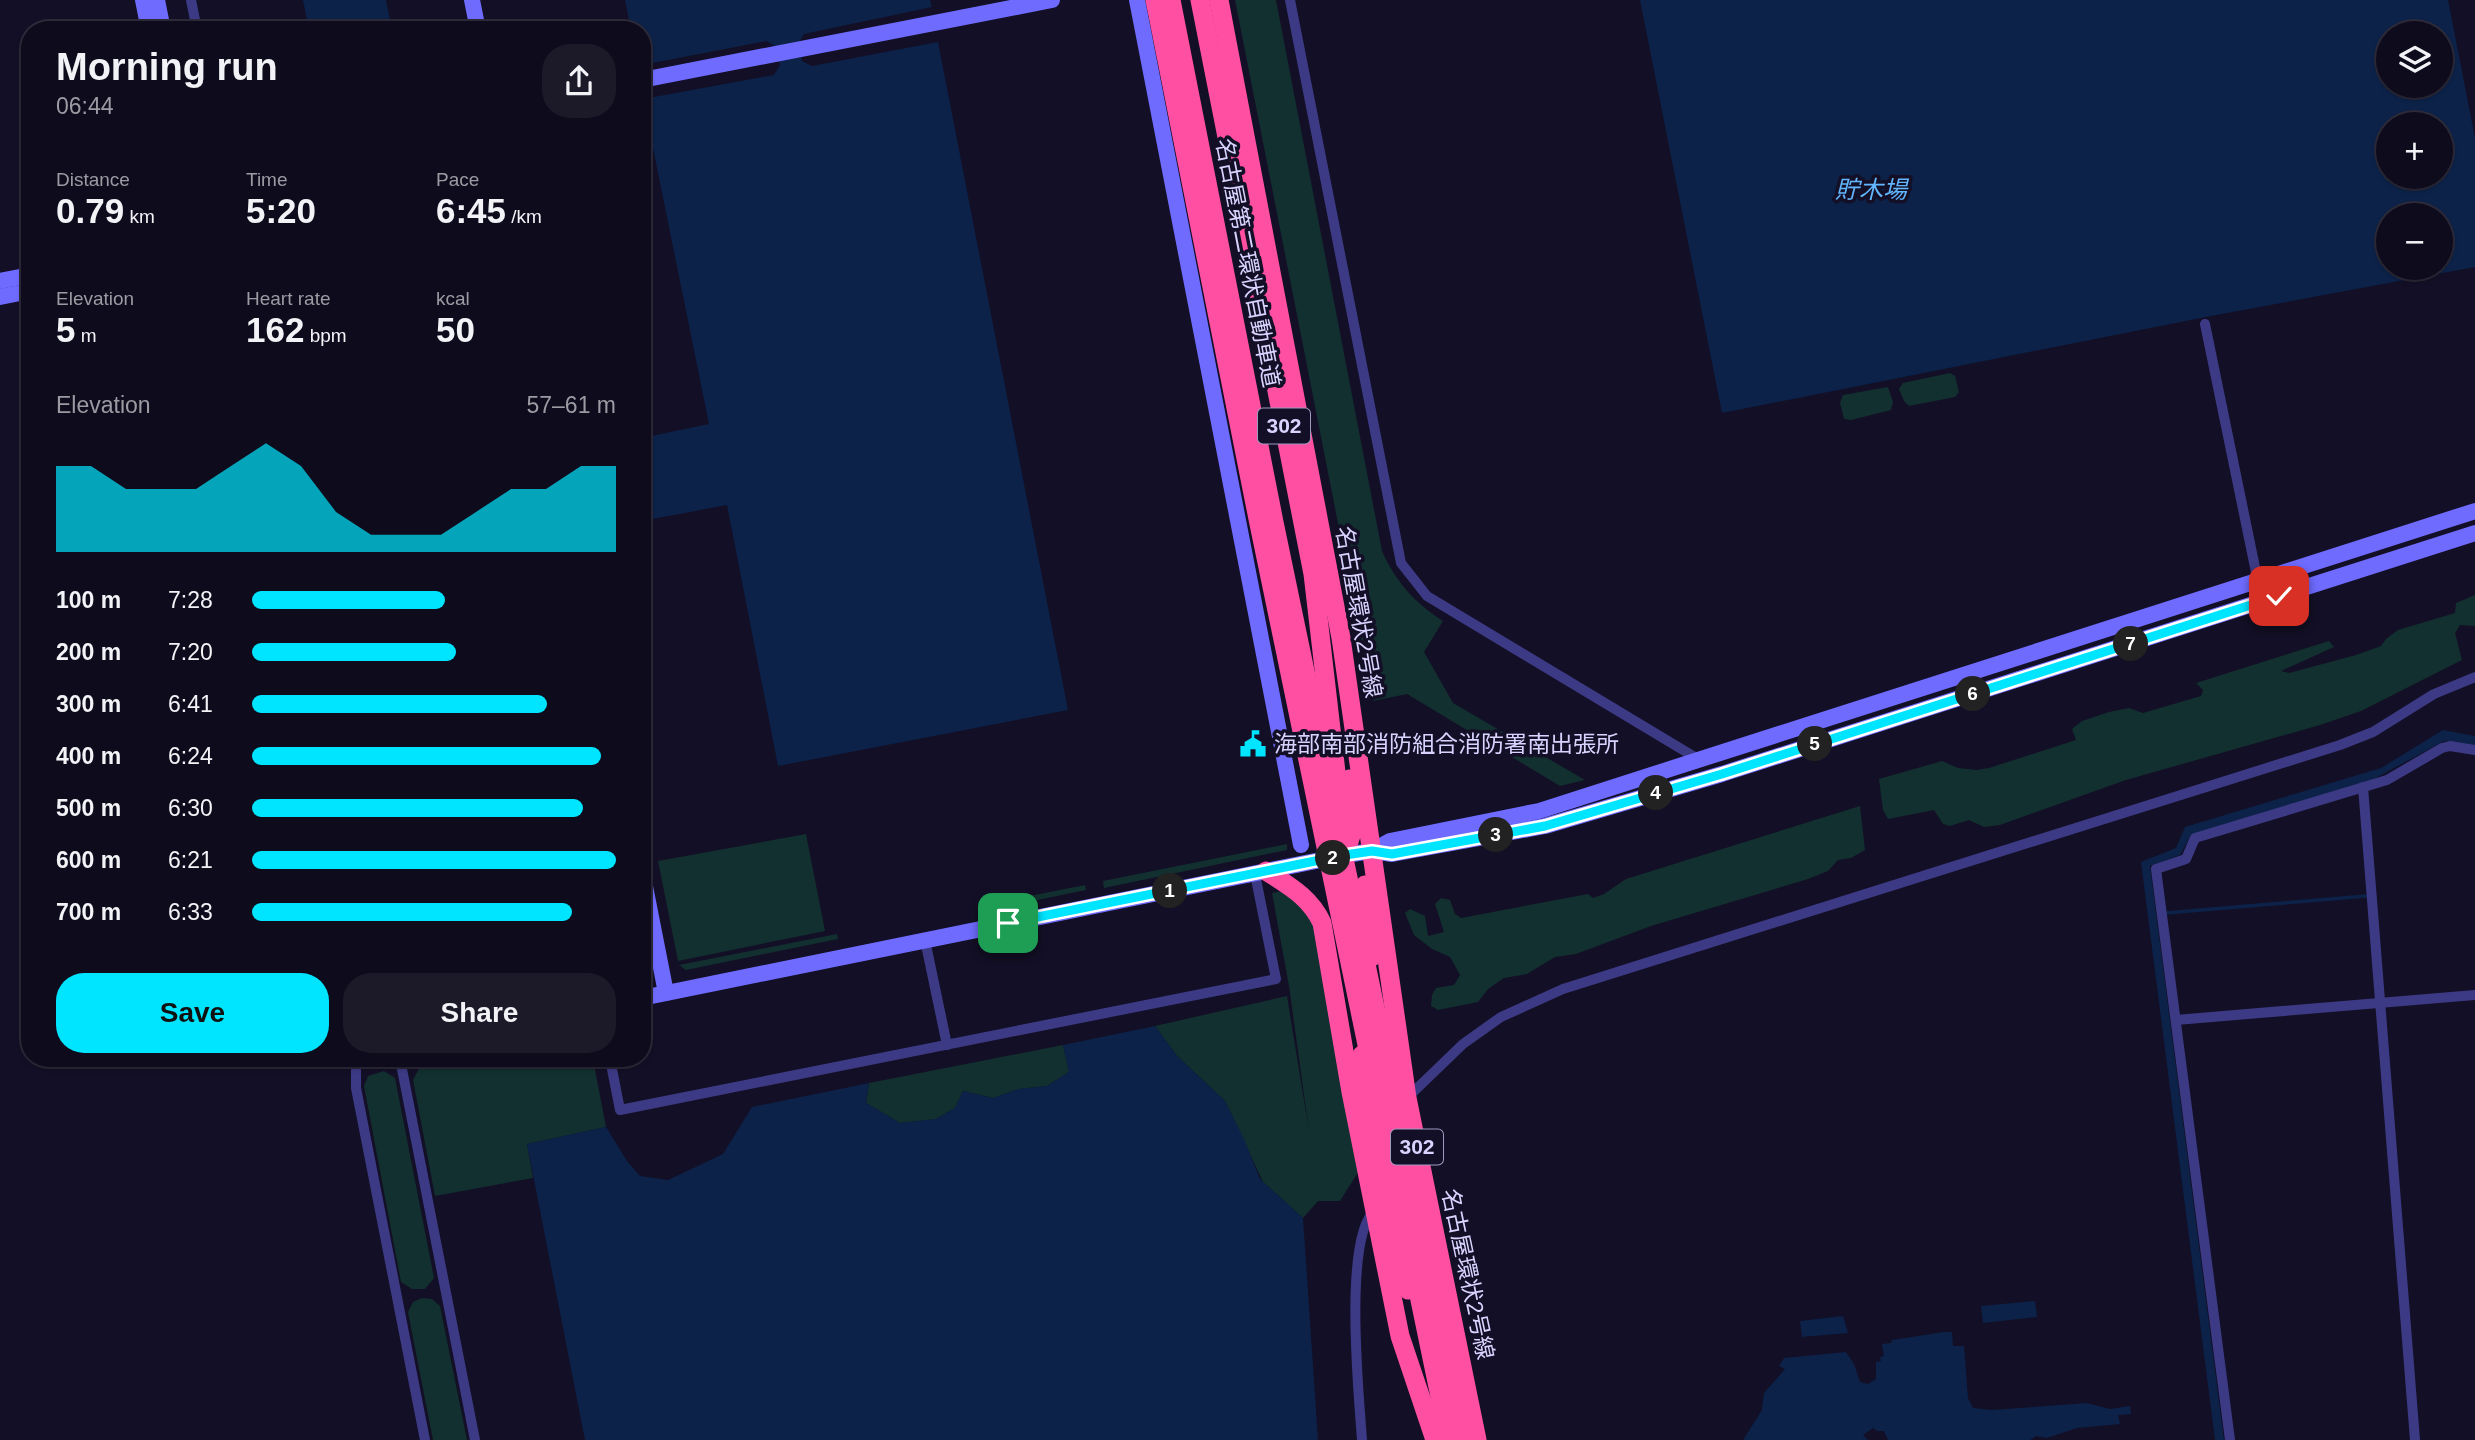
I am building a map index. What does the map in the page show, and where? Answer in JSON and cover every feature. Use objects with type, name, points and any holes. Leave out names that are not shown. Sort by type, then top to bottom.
[{"type":"highway","name":"名古屋第二環状自動車道","points":[[1155,0],[1259,524],[1449,1440]]},
{"type":"highway","name":"名古屋第二環状自動車道","points":[[1171,0],[1274,522],[1465,1440]]},
{"type":"highway","name":"名古屋環状2号線","points":[[1200,0],[1316,592],[1345,855],[1367,1102],[1422,1352],[1437,1440]]},
{"type":"highway","name":"名古屋環状2号線","points":[[1220,0],[1348,684],[1407,1098],[1477,1440]]},
{"type":"highway","points":[[1345,855],[1351,840],[1352,819],[1344,727],[1348,684]]},
{"type":"highway","points":[[1372,851],[1364,870],[1367,912],[1389,1095],[1420,1260],[1422,1352]]},
{"type":"highway","points":[[1260,873],[1302,895],[1314,908],[1322,923],[1351,1092],[1402,1343],[1437,1440]]},
{"type":"street","points":[[143,0],[147,21]]},
{"type":"street","points":[[157,0],[161,21]]},
{"type":"street","points":[[191,0],[195,21]]},
{"type":"street","points":[[472,0],[476,21]]},
{"type":"street","points":[[651,77],[1052,0]]},
{"type":"street","points":[[1137,0],[1301,845]]},
{"type":"street","points":[[1290,0],[1401,563],[1427,596],[1698,759]]},
{"type":"street","points":[[0,281],[21,277]]},
{"type":"street","points":[[0,297],[21,293]]},
{"type":"street","points":[[2205,324],[2258,582]]},
{"type":"street","points":[[1372,851],[1390,841],[1539,811],[2475,511]]},
{"type":"street","points":[[651,996],[1345,855],[1372,851],[1392,854],[1545,826],[1736,770],[2475,533]]},
{"type":"street","points":[[1407,1098],[1463,1044],[1501,1017],[1563,989],[2340,745],[2373,732],[2434,694],[2475,677]]},
{"type":"street","points":[[2230,1440],[2156,869],[2186,859],[2195,838],[2387,780],[2442,748],[2450,746],[2475,750]]},
{"type":"street","points":[[2363,787],[2415,1440]]},
{"type":"street","points":[[612,1067],[620,1110],[1276,979],[1260,873]]},
{"type":"street","points":[[651,916],[666,993]]},
{"type":"street","points":[[925,940],[947,1045]]},
{"type":"street","points":[[2176,1020],[2475,995]]},
{"type":"street","points":[[356,1067],[356,1088],[425,1440]]},
{"type":"street","points":[[402,1067],[475,1440]]},
{"type":"street","points":[[1362,1440],[1354,1324],[1361,1238],[1367,1219],[1375,1210]]},
{"type":"green space","points":[[1235,0],[1276,0],[1382,551],[1407,590],[1443,621],[1424,652],[1453,703],[1585,780],[1560,786],[1407,694],[1373,701]]},
{"type":"green space","points":[[1950,373],[1955,376],[1959,392],[1955,397],[1909,406],[1904,401],[1899,389],[1903,383]]},
{"type":"green space","points":[[1888,387],[1893,402],[1891,410],[1851,420],[1844,419],[1840,403],[1843,395]]},
{"type":"green space","points":[[2475,595],[2475,626],[2460,625],[2455,633],[2462,660],[2361,711],[2126,780],[2000,825],[1984,827],[1969,820],[1950,826],[1943,824],[1934,810],[1888,819],[1883,810],[1879,779],[1942,761],[1958,768],[1989,768],[2076,740],[2072,729],[2082,721],[2129,708],[2143,713],[2201,696],[2203,690],[2196,683],[2329,641],[2334,647],[2281,671],[2289,673],[2356,655],[2381,646],[2398,630],[2455,613],[2456,603]]},
{"type":"green space","points":[[1860,806],[1865,850],[1851,858],[1838,860],[1828,871],[1651,926],[1576,954],[1555,957],[1527,974],[1504,978],[1488,989],[1478,1002],[1438,1010],[1431,1006],[1436,988],[1454,985],[1460,975],[1450,957],[1432,949],[1414,935],[1405,913],[1410,909],[1425,916],[1428,936],[1444,932],[1435,904],[1441,898],[1450,900],[1455,914],[1461,918],[1588,894],[1593,898],[1626,879]]},
{"type":"green space","points":[[806,834],[825,931],[678,961],[658,861]]},
{"type":"green space","points":[[1287,844],[1287,850],[1104,888],[1103,881]]},
{"type":"green space","points":[[1085,885],[1086,890],[985,911],[984,905]]},
{"type":"green space","points":[[1283,891],[1318,914],[1364,1163],[1340,1201],[1318,1201],[1303,1218],[1263,1182],[1225,1101],[1177,1056],[1155,1026],[1287,996],[1309,1131],[1289,986],[1272,893]]},
{"type":"green space","points":[[837,934],[838,939],[686,970],[679,965]]},
{"type":"green space","points":[[1063,1045],[1069,1072],[1047,1086],[1019,1089],[993,1098],[963,1091],[955,1108],[936,1119],[900,1123],[866,1103],[869,1083]]},
{"type":"green space","points":[[420,1067],[595,1067],[606,1127],[527,1144],[533,1178],[435,1196],[413,1080]]},
{"type":"green space","points":[[384,1071],[395,1078],[434,1278],[425,1289],[412,1289],[401,1282],[364,1086],[368,1076]]},
{"type":"green space","points":[[422,1298],[432,1299],[440,1306],[467,1440],[433,1440],[408,1312],[413,1302]]},
{"type":"water","points":[[303,0],[386,0],[390,21],[307,21]]},
{"type":"water","points":[[625,0],[930,0],[932,7],[804,34],[799,42],[802,61],[812,66],[938,42],[1068,710],[778,766],[727,505],[651,519],[651,436],[709,424],[651,138],[651,98],[774,75],[780,65],[776,47],[767,41],[651,63],[651,21],[629,21]]},
{"type":"water","name":"貯木場","points":[[1640,0],[2448,0],[2452,21],[2376,21],[2376,98],[2453,98],[2453,26],[2475,138],[2475,267],[2453,271],[2453,203],[2376,203],[2376,280],[2405,280],[1722,413]]},
{"type":"water","points":[[2443,730],[2475,736],[2475,746],[2444,741],[2374,779],[2191,835],[2180,855],[2150,866],[2224,1440],[2215,1440],[2141,862],[2176,848],[2185,827],[2381,768]]},
{"type":"water","points":[[1155,1026],[1177,1056],[1225,1101],[1260,1179],[1303,1218],[1318,1440],[585,1440],[527,1144],[606,1127],[627,1161],[640,1176],[668,1180],[723,1154],[752,1107],[869,1083],[866,1103],[900,1123],[936,1119],[955,1108],[963,1091],[993,1098],[1019,1089],[1047,1086],[1069,1072],[1063,1045]]},
{"type":"water","points":[[2035,1301],[2037,1317],[1983,1323],[1981,1306]]},
{"type":"water","points":[[1843,1316],[1848,1333],[1802,1337],[1800,1321]]},
{"type":"water","points":[[1952,1332],[1953,1346],[1964,1346],[1968,1398],[1973,1408],[1992,1410],[2087,1403],[2110,1409],[2130,1406],[2131,1414],[2118,1415],[2120,1424],[2077,1428],[2047,1438],[2036,1436],[2030,1440],[1888,1440],[1884,1431],[1873,1428],[1863,1435],[1868,1440],[1743,1440],[1762,1410],[1764,1393],[1785,1369],[1779,1366],[1784,1358],[1846,1352],[1854,1364],[1860,1382],[1868,1384],[1876,1379],[1876,1362],[1881,1361],[1880,1357],[1884,1356],[1882,1344]]},
{"type":"waterway","points":[[2166,913],[2366,896]]},
{"type":"place","name":"海部南部消防組合消防署南出張所","points":[[1253,744]]},
{"type":"route","points":[[1008,923],[1345,855],[1372,851],[1392,854],[1545,826],[1722,774],[2279,596]]}]
